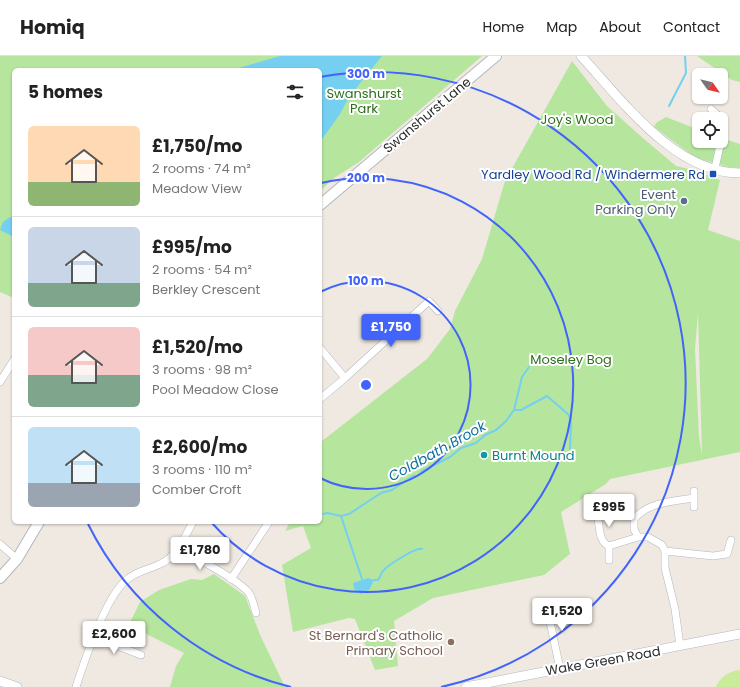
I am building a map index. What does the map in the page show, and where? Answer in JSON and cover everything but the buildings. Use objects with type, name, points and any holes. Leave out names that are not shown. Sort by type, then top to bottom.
[{"type":"main road","name":"Swanshurst Lane","points":[[322,203],[496,56]]},
{"type":"main road","points":[[0,578],[17,559],[38,524]]},
{"type":"street","points":[[581,56],[630,109],[670,147],[695,162],[740,173]]},
{"type":"street","points":[[711,109],[714,112]]},
{"type":"street","points":[[715,168],[719,148]]},
{"type":"street","points":[[322,398],[429,300],[438,311]]},
{"type":"street","points":[[322,350],[345,378]]},
{"type":"street","points":[[0,382],[12,363]]},
{"type":"street","points":[[638,537],[634,529],[634,519],[644,510],[657,504],[694,495],[694,507]]},
{"type":"street","points":[[598,520],[602,540],[604,544],[609,546],[638,537],[648,537],[656,540],[662,545],[665,551],[665,568],[675,609],[680,646]]},
{"type":"street","points":[[76,687],[95,637],[113,597],[124,582],[136,573],[163,563],[178,548],[191,524]]},
{"type":"street","points":[[231,579],[268,524]]},
{"type":"street","points":[[665,551],[713,556],[727,554],[731,540]]},
{"type":"street","points":[[0,544],[17,559]]},
{"type":"street","points":[[609,546],[609,560]]},
{"type":"street","points":[[178,548],[231,579],[248,592],[254,604],[256,614]]},
{"type":"street","points":[[549,617],[559,608]]},
{"type":"street","points":[[540,614],[549,617]]},
{"type":"street","points":[[549,617],[560,669]]},
{"type":"street","name":"Wake Green Road","points":[[466,687],[740,634]]},
{"type":"street","points":[[95,637],[141,655]]},
{"type":"street","points":[[0,681],[18,687]]},
{"type":"green space","name":"Swanshurst Park","points":[[0,56],[482,56],[359,162],[334,178],[322,189],[322,68],[12,68],[12,297],[0,292]]},
{"type":"green space","points":[[697,56],[740,56],[740,82],[728,77],[728,68],[714,68]]},
{"type":"green space","name":"Moseley Bog","points":[[572,61],[607,106],[676,166],[698,171],[720,180],[708,230],[740,241],[740,452],[610,479],[606,484],[561,512],[570,554],[544,575],[433,598],[394,621],[398,666],[375,670],[355,619],[349,618],[293,632],[282,565],[311,548],[303,526],[285,531],[289,524],[322,524],[322,441],[427,359],[450,329],[455,311],[482,259],[505,181]],"holes":[[[698,313],[702,455],[699,437],[695,349]]]},
{"type":"green space","points":[[666,117],[692,127],[692,148],[728,148],[728,140],[740,144],[740,168],[729,167],[696,158],[654,127],[656,123]]},
{"type":"green space","points":[[214,574],[245,596],[261,637],[285,687],[170,687],[176,666],[184,653],[129,625],[140,602],[159,590],[191,579],[202,580]]},
{"type":"green space","points":[[740,670],[740,687],[716,687],[725,675]]},
{"type":"water","points":[[280,56],[382,56],[349,97],[340,114],[322,139],[322,68],[239,68]]},
{"type":"water","points":[[12,217],[12,236],[0,230],[3,222]]},
{"type":"water","points":[[368,578],[374,580],[369,590],[361,594],[354,589],[353,583]]},
{"type":"waterway","name":"Coldbath Brook","points":[[669,106],[686,73],[685,56]]},
{"type":"waterway","name":"Coldbath Brook","points":[[323,514],[327,513],[341,516],[349,514],[381,493],[392,490],[413,476],[418,476],[422,471],[450,457],[461,448],[476,443],[485,435],[496,430],[506,421],[514,410],[522,377],[529,367]]},
{"type":"waterway","points":[[514,410],[521,410],[547,396],[569,415],[571,423],[570,449]]},
{"type":"waterway","points":[[341,516],[362,579]]},
{"type":"waterway","points":[[374,580],[378,580],[383,571],[396,561],[414,551],[422,549]]},
{"type":"place","name":"Yardley Wood Rd / Windermere Rd","points":[[713,174]]},
{"type":"place","name":"Event Parking Only","points":[[684,201]]},
{"type":"place","name":"Burnt Mound","points":[[484,455]]},
{"type":"place","name":"St Bernard's Catholic Primary School","points":[[451,642]]},
{"type":"park label","name":"Joy's Wood","points":[[577,119]]}]
